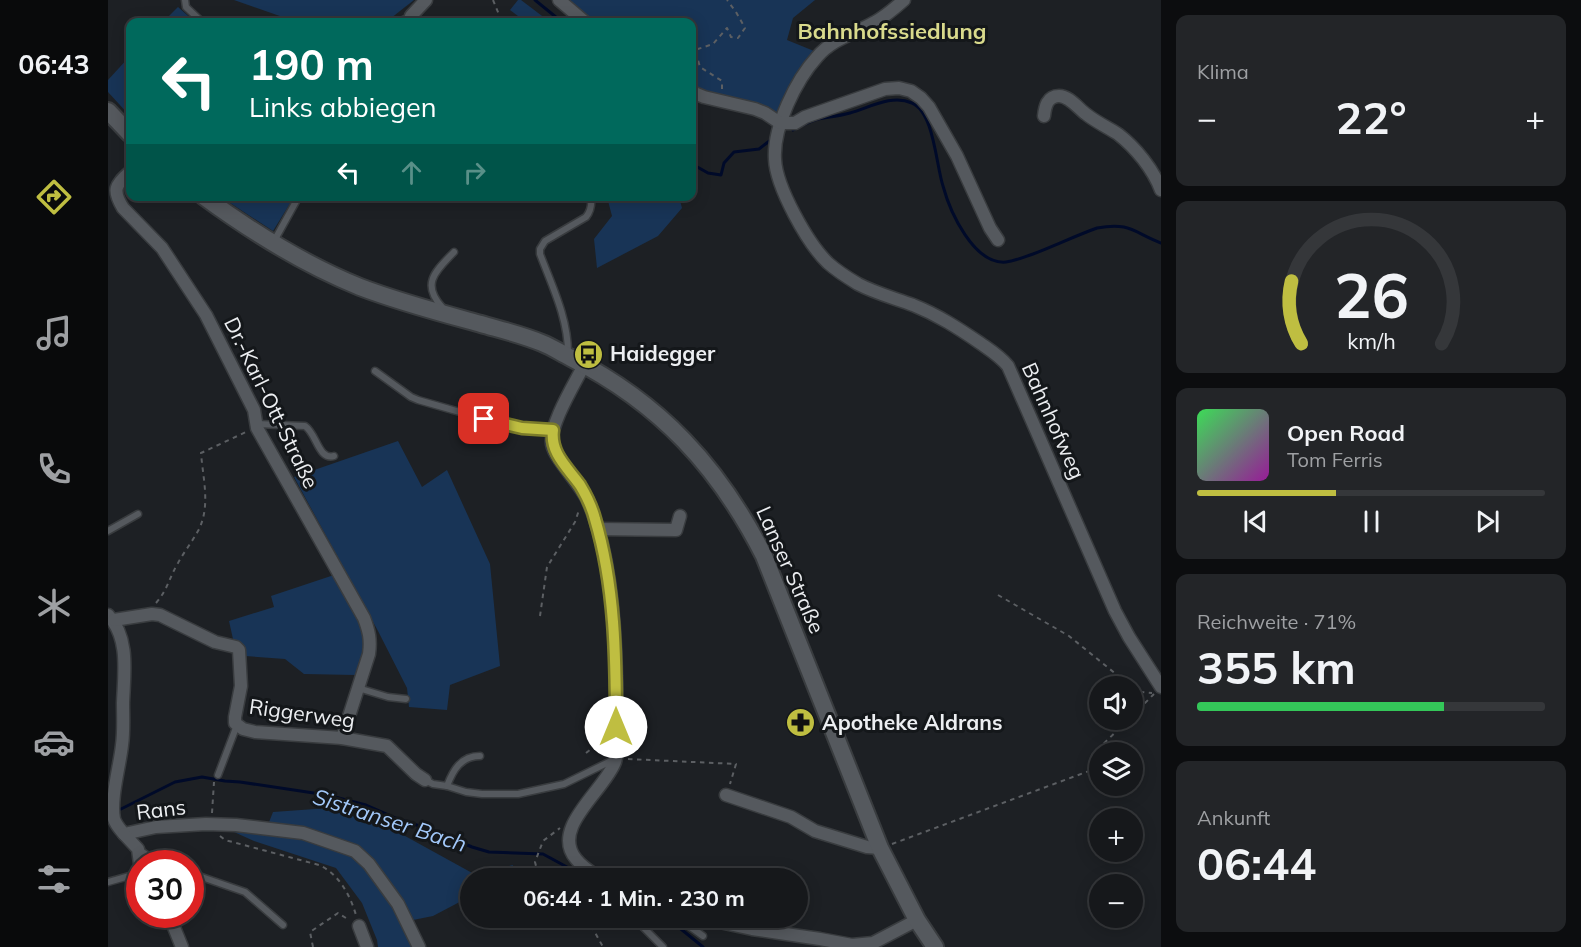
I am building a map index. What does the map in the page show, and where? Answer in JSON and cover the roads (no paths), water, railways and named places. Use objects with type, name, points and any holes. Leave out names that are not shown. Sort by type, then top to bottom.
[{"type":"main road","points":[[108,111],[126,130]]},
{"type":"main road","name":"Lanser Straße","points":[[209,201],[273,244],[361,287],[399,301],[543,344],[604,375],[631,393],[675,431],[721,483],[764,556],[880,848],[917,920],[935,947]]},
{"type":"street","points":[[407,18],[426,0]]},
{"type":"street","points":[[559,0],[580,18]]},
{"type":"street","name":"Bahnhofweg","points":[[904,0],[876,22],[836,41],[818,56],[801,78],[780,123],[775,153],[778,179],[801,224],[817,250],[828,262],[868,289],[945,319],[995,353],[1008,366],[1119,620],[1157,690]]},
{"type":"street","points":[[696,94],[765,113],[780,123],[795,123],[805,117],[885,89],[899,88],[911,91],[930,107],[998,240]]},
{"type":"street","points":[[1044,116],[1046,105],[1051,98],[1057,96],[1067,98],[1119,135],[1151,171],[1161,190]]},
{"type":"street","name":"Dr.-Karl-Ott-Straße","points":[[126,176],[117,185],[119,201],[162,248],[206,315],[254,410],[257,426],[369,630],[371,641],[369,654],[342,738]]},
{"type":"street","points":[[584,365],[559,415],[553,430],[552,443],[555,452],[581,487],[594,516],[606,561],[614,624],[616,759],[609,776],[582,808],[572,826],[568,843],[572,854],[585,868]]},
{"type":"street","points":[[598,529],[676,530],[680,516]]},
{"type":"street","name":"Rans","points":[[239,650],[152,614],[111,618],[118,628],[125,671],[123,729],[114,813],[117,826],[124,834],[156,827],[209,824],[248,826],[303,833],[355,851],[369,864],[398,904],[419,947]]},
{"type":"street","name":"Riggerweg","points":[[239,650],[241,686],[235,717],[237,725],[255,732],[342,738],[387,746],[425,780]]},
{"type":"street","points":[[726,795],[791,817],[815,831],[867,847],[880,848]]},
{"type":"street","points":[[124,834],[138,849]]},
{"type":"street","points":[[747,928],[870,946],[917,920]]},
{"type":"street","points":[[359,926],[367,947]]},
{"type":"street","points":[[174,928],[182,947]]},
{"type":"lane","points":[[185,0],[186,7],[198,18]]},
{"type":"lane","points":[[273,244],[296,201]]},
{"type":"lane","points":[[568,357],[565,324],[540,249],[545,241],[586,217],[590,213],[592,201]]},
{"type":"lane","points":[[441,313],[442,307],[432,292],[431,282],[436,272],[454,252]]},
{"type":"lane","points":[[375,371],[418,400],[512,427],[553,430]]},
{"type":"lane","points":[[257,426],[292,424],[305,426],[311,431],[324,455],[334,456]]},
{"type":"lane","points":[[108,531],[138,514]]},
{"type":"lane","points":[[358,688],[388,697],[406,699]]},
{"type":"lane","points":[[218,775],[237,725]]},
{"type":"lane","points":[[447,786],[451,775],[460,763],[472,756],[480,756]]},
{"type":"lane","points":[[425,780],[433,784],[482,794],[518,794],[564,784],[616,759]]},
{"type":"lane","points":[[108,882],[126,877]]},
{"type":"lane","points":[[204,878],[245,892],[283,926]]},
{"type":"lane","points":[[644,928],[663,947]]},
{"type":"lane","points":[[692,928],[703,936]]},
{"type":"waterway","points":[[535,0],[557,18]]},
{"type":"waterway","points":[[793,130],[815,120],[850,113],[888,101],[912,103],[919,108],[930,128],[943,186],[951,209],[965,235],[974,246],[994,261],[1016,260],[1097,228],[1108,226],[1131,229],[1161,243]]},
{"type":"waterway","points":[[696,166],[708,173],[721,175],[724,163],[734,152],[759,149],[772,139]]},
{"type":"waterway","name":"Sistranser Bach","points":[[121,809],[175,782],[202,777],[240,782],[327,795],[366,805],[472,847],[489,852],[543,854],[569,868]]},
{"type":"waterway","name":"Sistranser Bach","points":[[680,928],[703,947]]},
{"type":"place","name":"Haidegger","points":[[589,354]]},
{"type":"place","name":"Apotheke Aldrans","points":[[801,723]]},
{"type":"district","name":"Bahnhofssiedlung","points":[[892,31]]}]
